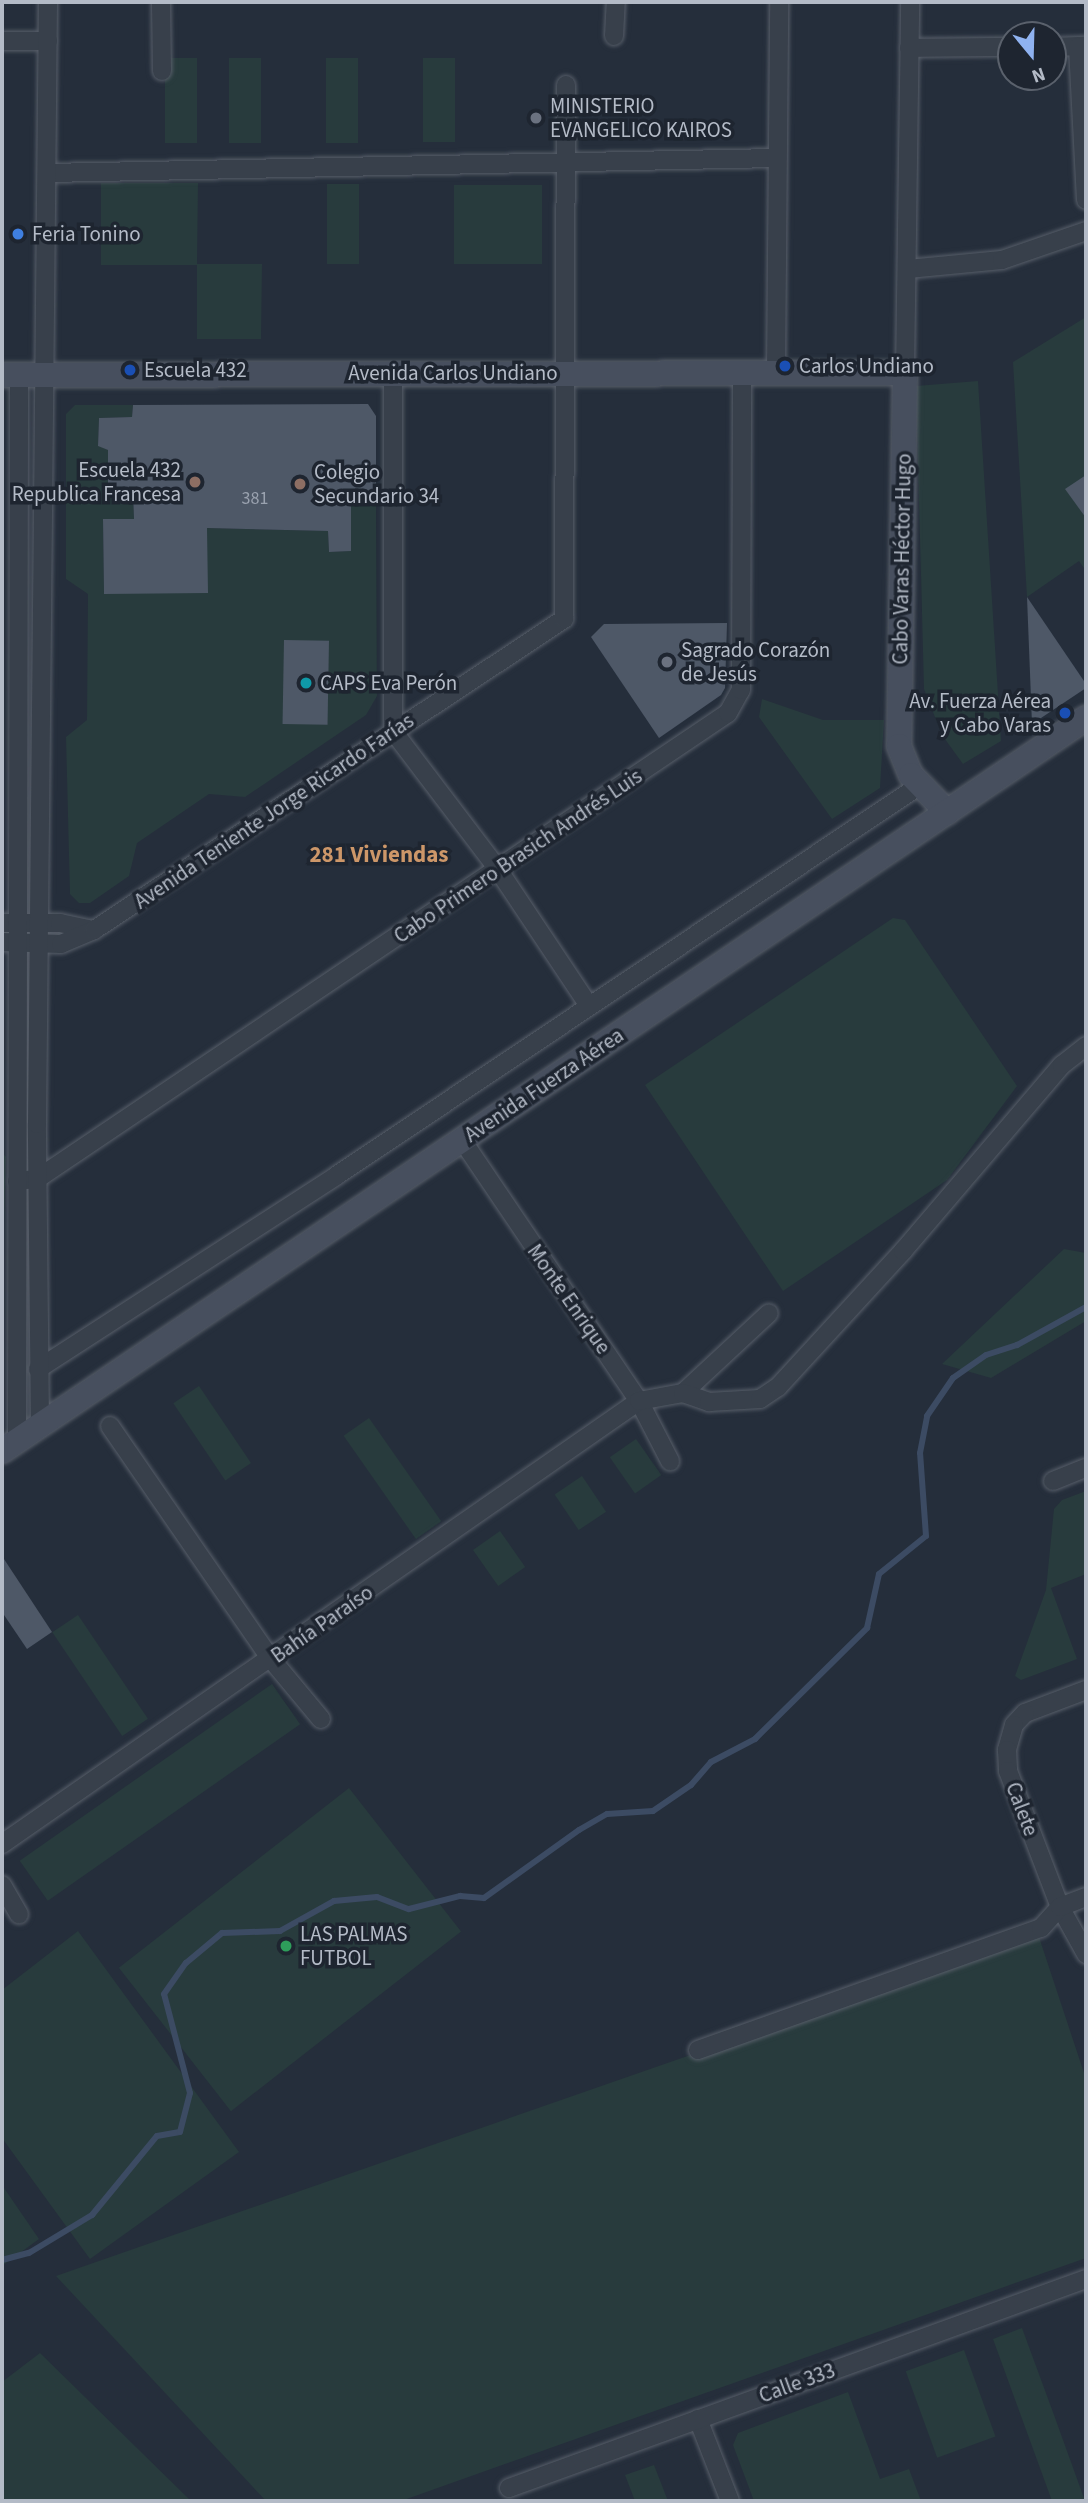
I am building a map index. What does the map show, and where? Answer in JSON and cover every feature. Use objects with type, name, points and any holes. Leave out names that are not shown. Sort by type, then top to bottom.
[{"type":"street","points":[[40,1425],[37,1124],[47,375],[48,2]]},
{"type":"street","points":[[161,2],[162,71]]},
{"type":"street","points":[[614,36],[616,2]]},
{"type":"street","points":[[776,372],[779,2]]},
{"type":"street","points":[[905,373],[910,2]]},
{"type":"street","points":[[2,41],[48,41]]},
{"type":"street","points":[[1082,46],[1086,200]]},
{"type":"street","points":[[909,48],[997,47]]},
{"type":"street","points":[[566,85],[566,373]]},
{"type":"street","points":[[48,173],[776,158]]},
{"type":"street","points":[[908,269],[1002,260],[1086,231]]},
{"type":"street","name":"Avenida Carlos Undiano","points":[[10,375],[742,371],[905,373]]},
{"type":"street","name":"Cabo Primero Brasich Andrés Luis","points":[[17,1181],[37,1179],[497,868],[715,725],[728,713],[741,690],[742,371]]},
{"type":"street","points":[[393,373],[393,731],[497,868],[589,1006]]},
{"type":"street","name":"Avenida Teniente Jorge Ricardo Farías","points":[[11,943],[61,944],[94,930],[564,619],[566,373]]},
{"type":"street","name":"Cabo Varas Héctor Hugo","points":[[905,373],[899,746],[904,764],[919,785],[947,812]]},
{"type":"street","points":[[9,1446],[9,1304],[17,1181],[9,1123],[10,375]]},
{"type":"street","points":[[10,564],[43,563]]},
{"type":"street","name":"Avenida Fuerza Aérea","points":[[9,1446],[1086,718]]},
{"type":"street","points":[[10,746],[42,747]]},
{"type":"street","points":[[38,1369],[919,785]]},
{"type":"street","points":[[11,923],[41,923],[94,930]]},
{"type":"street","points":[[639,1401],[683,1393],[709,1402],[735,1402],[760,1399],[778,1387],[903,1251],[1062,1065],[1086,1046]]},
{"type":"street","points":[[9,1123],[37,1124]]},
{"type":"street","name":"Monte Enrique","points":[[462,1140],[639,1401],[670,1461]]},
{"type":"street","points":[[9,1304],[38,1304]]},
{"type":"street","points":[[683,1393],[769,1313]]},
{"type":"street","name":"Bahía Paraíso","points":[[2,1844],[639,1401]]},
{"type":"street","points":[[110,1426],[271,1659],[321,1719]]},
{"type":"street","points":[[1053,1481],[1086,1468]]},
{"type":"street","name":"Calete","points":[[1086,1690],[1025,1713],[1014,1725],[1007,1771],[1060,1907],[1086,1954]]},
{"type":"street","points":[[2,1885],[19,1915]]},
{"type":"street","points":[[698,2050],[1041,1928],[1060,1907],[1086,1897]]},
{"type":"street","name":"Calle 333","points":[[509,2488],[1086,2278]]},
{"type":"street","points":[[698,2419],[730,2501]]},
{"type":"shaded area","points":[[165,58],[197,58],[197,143],[165,143]]},
{"type":"shaded area","points":[[229,58],[261,58],[261,143],[229,143]]},
{"type":"shaded area","points":[[326,58],[358,58],[358,143],[326,143]]},
{"type":"shaded area","points":[[423,58],[455,58],[455,142],[423,142]]},
{"type":"shaded area","points":[[101,183],[198,183],[197,264],[262,264],[261,339],[197,339],[197,265],[101,265]]},
{"type":"shaded area","points":[[327,184],[359,184],[359,264],[327,264]]},
{"type":"shaded area","points":[[454,185],[542,185],[542,264],[454,264]]},
{"type":"shaded area","points":[[1086,317],[1086,571],[1079,561],[1027,597],[1013,362]]},
{"type":"shaded area","points":[[978,381],[1001,741],[963,764],[942,735],[924,689],[916,386]]},
{"type":"shaded area","points":[[75,405],[133,405],[132,417],[99,418],[98,445],[108,450],[108,487],[133,493],[134,519],[103,519],[104,594],[207,528],[328,531],[329,552],[350,551],[351,504],[376,504],[377,696],[366,715],[245,797],[209,794],[137,843],[129,876],[90,903],[79,903],[70,894],[66,737],[87,720],[88,594],[66,579],[66,414]]},
{"type":"shaded area","points":[[762,699],[823,720],[884,720],[880,788],[832,819],[759,717]]},
{"type":"shaded area","points":[[893,918],[905,920],[1017,1086],[947,1180],[783,1291],[645,1085]]},
{"type":"shaded area","points":[[2,1152],[6,1157],[2,1288]]},
{"type":"shaded area","points":[[1064,1249],[1086,1253],[1086,1321],[991,1378],[942,1364]]},
{"type":"shaded area","points":[[199,1386],[251,1463],[225,1480],[173,1403]]},
{"type":"shaded area","points":[[369,1418],[441,1521],[416,1539],[344,1436]]},
{"type":"shaded area","points":[[636,1439],[661,1475],[635,1493],[610,1457]]},
{"type":"shaded area","points":[[582,1476],[606,1512],[579,1530],[555,1494]]},
{"type":"shaded area","points":[[1086,1491],[1086,1574],[1051,1588],[1077,1659],[1021,1680],[1015,1676],[1046,1590],[1054,1509],[1062,1500]]},
{"type":"shaded area","points":[[500,1531],[525,1567],[498,1586],[473,1550]]},
{"type":"shaded area","points":[[78,1615],[148,1719],[122,1736],[52,1632]]},
{"type":"shaded area","points":[[272,1684],[300,1724],[48,1901],[20,1861]]},
{"type":"shaded area","name":"LAS PALMAS FUTBOL","points":[[349,1788],[461,1931],[231,2111],[119,1968]]},
{"type":"shaded area","points":[[78,1931],[239,2152],[90,2259],[2,2138],[2,1990]]},
{"type":"shaded area","points":[[1038,1934],[1086,2079],[1086,2258],[401,2501],[266,2501],[56,2276]]},
{"type":"shaded area","points":[[2,2185],[39,2239],[2,2266]]},
{"type":"shaded area","points":[[1022,2328],[1085,2501],[1052,2501],[993,2339]]},
{"type":"shaded area","points":[[964,2350],[995,2436],[937,2458],[906,2371]]},
{"type":"shaded area","points":[[40,2353],[191,2501],[2,2501],[2,2382]]},
{"type":"shaded area","points":[[848,2392],[880,2479],[909,2469],[921,2501],[754,2501],[733,2445],[738,2433]]},
{"type":"shaded area","points":[[654,2465],[668,2501],[635,2501],[625,2475]]},
{"type":"building","points":[[368,404],[376,416],[376,504],[351,504],[351,551],[329,552],[328,531],[207,528],[208,593],[104,594],[103,519],[134,519],[133,493],[108,487],[108,450],[98,446],[99,418],[132,417],[133,405]]},
{"type":"building","points":[[1086,475],[1086,518],[1065,489]]},
{"type":"building","points":[[1027,597],[1086,684],[1086,688],[1032,724]]},
{"type":"building","name":"Sagrado Corazón de Jesús","points":[[727,623],[725,688],[721,695],[659,738],[591,637],[604,624]]},
{"type":"building","name":"CAPS Eva Perón","points":[[284,640],[329,641],[328,725],[283,724]]},
{"type":"building","points":[[2,1556],[52,1632],[27,1649],[2,1612]]},
{"type":"waterway","points":[[2,2260],[29,2253],[92,2215],[157,2136],[180,2132],[190,2093],[164,1994],[186,1963],[222,1933],[280,1931],[334,1901],[377,1897],[409,1909],[460,1896],[484,1898],[579,1830],[607,1814],[653,1811],[691,1785],[711,1762],[755,1739],[867,1628],[879,1574],[926,1536],[920,1453],[927,1416],[953,1378],[986,1355],[1017,1345],[1086,1307]]},
{"type":"place","name":"MINISTERIO EVANGELICO KAIROS","points":[[536,118]]},
{"type":"place","name":"Feria Tonino","points":[[18,234]]},
{"type":"place","name":"Carlos Undiano","points":[[785,366]]},
{"type":"place","name":"Escuela 432","points":[[130,370]]},
{"type":"place","name":"Escuela 432 Republica Francesa","points":[[195,482]]},
{"type":"place","name":"Colegio Secundario 34","points":[[300,484]]},
{"type":"place","name":"Sagrado Corazón de Jesús","points":[[667,662]]},
{"type":"place","name":"CAPS Eva Perón","points":[[306,683]]},
{"type":"place","name":"Av. Fuerza Aérea y Cabo Varas","points":[[1065,713]]},
{"type":"place","name":"LAS PALMAS FUTBOL","points":[[286,1946]]},
{"type":"district","name":"281 Viviendas","points":[[379,855]]}]
